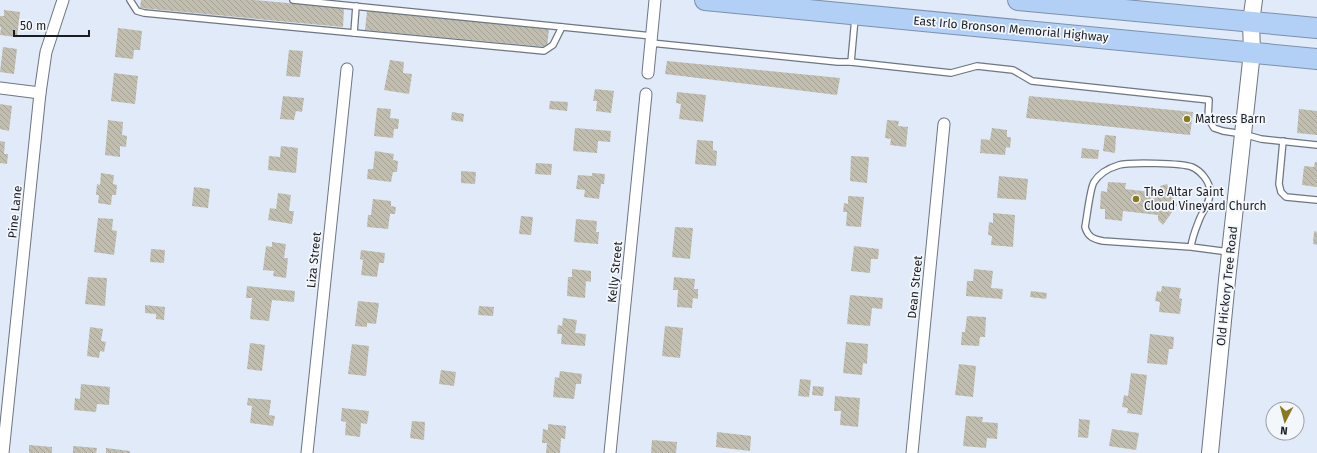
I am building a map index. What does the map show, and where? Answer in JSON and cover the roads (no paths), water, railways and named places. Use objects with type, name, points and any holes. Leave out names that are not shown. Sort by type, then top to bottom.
[{"type":"highway","name":"East Irlo Bronson Memorial Highway","points":[[704,0],[1317,59]]},
{"type":"highway","points":[[1018,0],[1147,9],[1252,22],[1317,28]]},
{"type":"street","name":"Pine Lane","points":[[3,453],[40,93],[46,52],[63,0]]},
{"type":"street","points":[[648,73],[656,0]]},
{"type":"street","name":"Old Hickory Tree Road","points":[[1210,453],[1252,52],[1254,0]]},
{"type":"street","name":"Liza Street","points":[[307,453],[347,69]]},
{"type":"street","points":[[0,88],[40,93]]},
{"type":"street","name":"Kelly Street","points":[[610,453],[646,94]]},
{"type":"street","name":"Dean Street","points":[[912,453],[944,124]]},
{"type":"lane","points":[[130,0],[137,11],[144,14],[544,50],[553,45],[562,27]]},
{"type":"lane","points":[[293,0],[562,27],[652,40],[838,62],[951,73],[977,66],[1013,70],[1032,81],[1209,100],[1208,118],[1214,128],[1261,139],[1317,145]]},
{"type":"lane","points":[[354,33],[356,6]]},
{"type":"lane","points":[[850,62],[856,14]]},
{"type":"lane","points":[[1283,141],[1279,184],[1280,192],[1286,197],[1317,200]]},
{"type":"lane","points":[[1191,248],[1192,238],[1210,195],[1210,188],[1206,178],[1192,167],[1155,163],[1120,164],[1101,174],[1093,183],[1085,227],[1090,237],[1103,241],[1230,252]]},
{"type":"place","name":"Matress Barn","points":[[1187,119]]},
{"type":"place","name":"The Altar Saint Cloud Vineyard Church","points":[[1136,199]]}]
